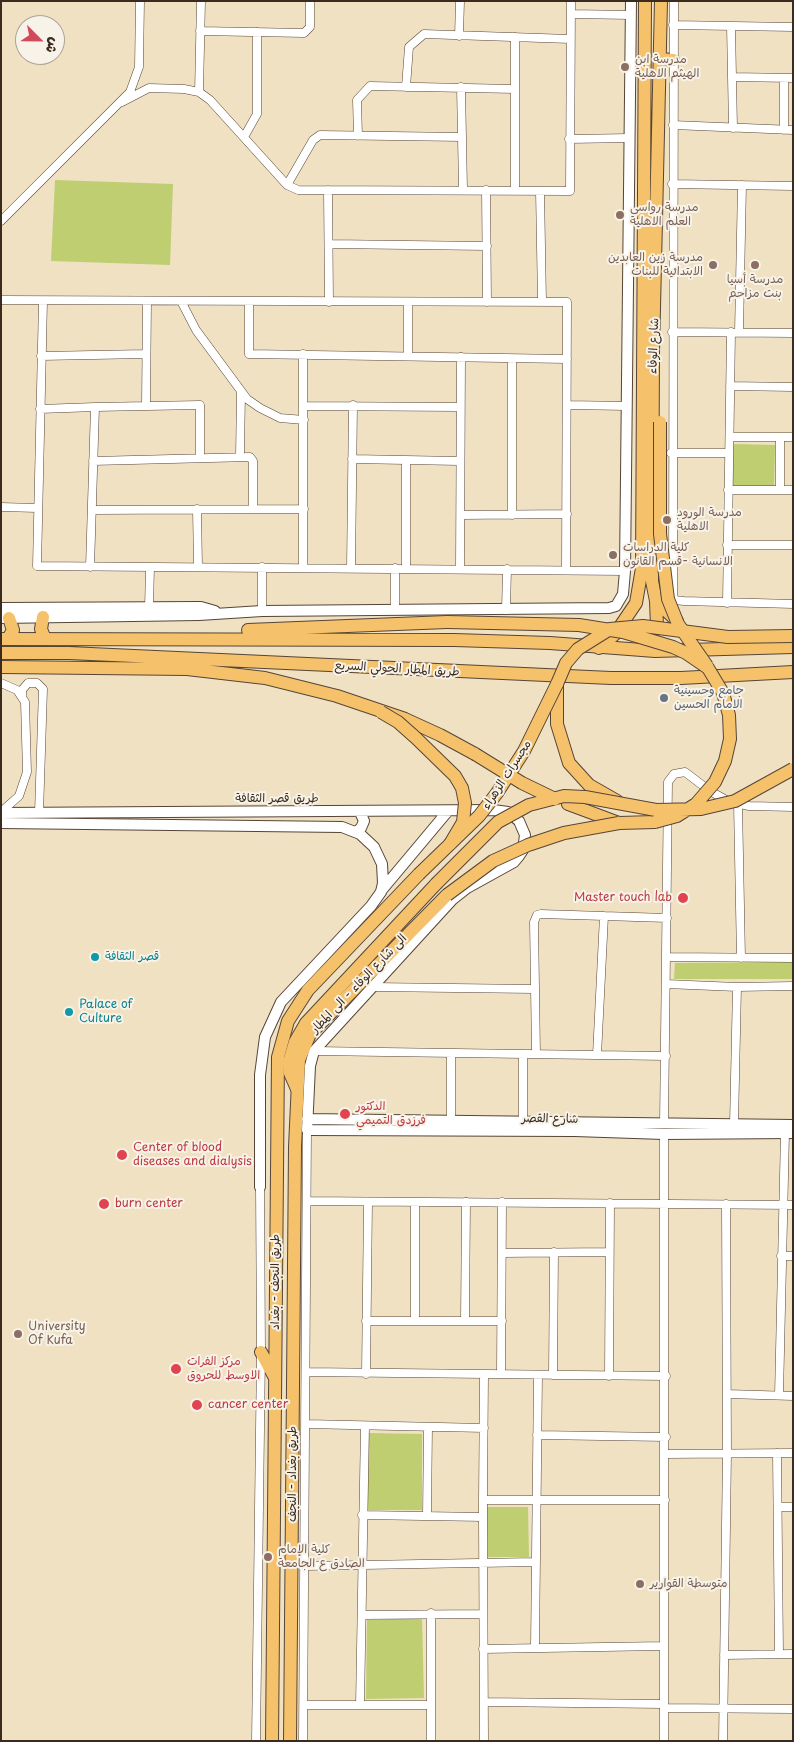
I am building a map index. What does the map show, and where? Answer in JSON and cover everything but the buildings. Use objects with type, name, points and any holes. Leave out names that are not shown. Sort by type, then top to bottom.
[{"type":"main road","name":"شارع الوفاء","points":[[645,1],[642,568],[630,624],[636,633],[645,635],[657,626],[656,601],[652,581],[655,318],[667,59],[661,1]]},
{"type":"main road","points":[[610,629],[626,611],[633,593],[637,257],[643,230]]},
{"type":"main road","points":[[1,667],[187,669],[239,674],[337,696],[440,734],[547,796],[619,823],[643,824],[677,816],[696,804],[715,782],[725,761],[730,727],[723,693],[678,624],[668,599],[660,534],[662,340],[655,318]]},
{"type":"main road","points":[[656,601],[696,634],[730,650]]},
{"type":"main road","name":"شارع الوفاء","points":[[600,648],[615,634],[636,603]]},
{"type":"main road","points":[[4,614],[13,630],[5,639]]},
{"type":"main road","points":[[43,617],[41,629],[45,639]]},
{"type":"main road","points":[[143,639],[172,634],[447,622],[578,626],[623,632],[672,647],[708,668]]},
{"type":"main road","points":[[610,629],[643,626],[728,637],[793,636]]},
{"type":"main road","name":"مجسرات الزهراء","points":[[419,874],[479,816],[497,793],[524,751],[566,663],[578,649],[610,629]]},
{"type":"main road","points":[[5,639],[454,640],[655,652],[793,647]]},
{"type":"main road","name":"طريق المطار الحولي السريع","points":[[1,653],[70,653],[611,678],[689,678],[793,672]]},
{"type":"main road","points":[[557,684],[557,724],[569,763],[589,785],[603,795],[624,805]]},
{"type":"main road","points":[[382,712],[409,731],[458,782],[464,794],[465,812],[460,830],[450,844]]},
{"type":"main road","points":[[297,1089],[290,1073],[289,1062],[295,1042],[306,1023],[436,884],[498,822],[529,805],[564,796],[585,797],[656,810],[681,811],[723,805],[745,796],[793,769]]},
{"type":"main road","name":"الى شارع الوفاء - الى المطار","points":[[295,1147],[299,1060],[310,1034],[447,895],[493,861],[528,845],[564,833],[619,823]]},
{"type":"main road","name":"طريق النجف - بغداد","points":[[272,1741],[277,1070],[284,1033],[294,1010],[308,990],[419,874]]},
{"type":"main road","name":"طريق بغداد - النجف","points":[[290,1741],[301,1215],[295,1147]]},
{"type":"main road","points":[[261,1352],[276,1381]]},
{"type":"main road","points":[[272,1717],[281,1721],[291,1718]]},
{"type":"street","points":[[1,221],[122,102],[134,86],[138,74],[140,1]]},
{"type":"street","points":[[199,92],[201,1]]},
{"type":"street","points":[[200,31],[306,32],[310,27],[310,1]]},
{"type":"street","points":[[460,1],[460,36]]},
{"type":"street","points":[[122,102],[150,88],[184,89],[199,92],[210,100],[287,185],[298,190],[463,189],[570,191],[571,1]]},
{"type":"street","points":[[4,614],[43,617],[262,611],[506,610],[608,608],[616,606],[620,601],[625,570],[632,1]]},
{"type":"street","points":[[674,1],[673,25],[667,59],[672,125],[671,453],[674,597],[675,600],[793,604]]},
{"type":"street","points":[[571,14],[632,15]]},
{"type":"street","points":[[673,25],[793,27]]},
{"type":"street","points":[[731,26],[733,128]]},
{"type":"street","points":[[244,137],[257,114],[257,32]]},
{"type":"street","points":[[406,87],[409,47],[424,34],[570,39]]},
{"type":"street","points":[[515,37],[515,190]]},
{"type":"street","points":[[138,74],[150,88]]},
{"type":"street","points":[[732,77],[788,78],[784,130]]},
{"type":"street","points":[[358,136],[357,100],[370,86],[515,89]]},
{"type":"street","points":[[461,87],[463,189]]},
{"type":"street","points":[[672,125],[793,130]]},
{"type":"street","points":[[287,185],[312,140],[317,136],[462,137]]},
{"type":"street","points":[[569,139],[630,138]]},
{"type":"street","points":[[672,184],[793,186]]},
{"type":"street","points":[[739,332],[742,185]]},
{"type":"street","points":[[328,190],[329,302]]},
{"type":"street","points":[[486,190],[487,302]]},
{"type":"street","points":[[540,190],[542,302]]},
{"type":"street","points":[[329,244],[487,246]]},
{"type":"street","points":[[1,300],[567,302],[566,569]]},
{"type":"street","points":[[249,300],[249,354],[567,359]]},
{"type":"street","points":[[42,301],[36,566],[625,570]]},
{"type":"street","points":[[146,405],[147,301]]},
{"type":"street","points":[[181,301],[196,330],[247,399],[280,418],[304,420]]},
{"type":"street","points":[[408,302],[408,356]]},
{"type":"street","points":[[672,332],[793,333]]},
{"type":"street","points":[[727,603],[730,332]]},
{"type":"street","points":[[41,356],[146,354]]},
{"type":"street","points":[[303,354],[305,406],[303,568]]},
{"type":"street","points":[[460,568],[459,408],[461,357]]},
{"type":"street","points":[[512,359],[512,515]]},
{"type":"street","points":[[730,386],[793,387]]},
{"type":"street","points":[[240,457],[241,391]]},
{"type":"street","points":[[40,409],[200,405],[200,457]]},
{"type":"street","points":[[568,405],[627,406]]},
{"type":"street","points":[[305,406],[459,408]]},
{"type":"street","points":[[351,568],[353,406]]},
{"type":"street","points":[[90,567],[95,407]]},
{"type":"street","points":[[730,437],[793,437]]},
{"type":"street","points":[[780,437],[780,490]]},
{"type":"street","points":[[671,453],[728,454]]},
{"type":"street","points":[[93,461],[250,457],[253,461],[253,509]]},
{"type":"street","points":[[352,459],[459,461]]},
{"type":"street","points":[[406,461],[406,568]]},
{"type":"street","points":[[728,490],[793,490]]},
{"type":"street","points":[[1,507],[37,508]]},
{"type":"street","points":[[92,510],[304,509]]},
{"type":"street","points":[[198,510],[198,567]]},
{"type":"street","points":[[460,514],[566,514]]},
{"type":"street","points":[[727,546],[793,545]]},
{"type":"street","points":[[149,608],[150,567]]},
{"type":"street","points":[[262,567],[262,611]]},
{"type":"street","points":[[395,568],[395,610]]},
{"type":"street","points":[[506,610],[507,569]]},
{"type":"street","points":[[4,614],[200,607],[216,612]]},
{"type":"street","points":[[1,683],[11,686],[22,696]]},
{"type":"street","points":[[1,812],[19,796],[27,772],[27,709],[22,696],[22,690],[28,683],[37,683],[42,690],[39,813]]},
{"type":"street","points":[[664,1741],[666,1203],[664,1129],[667,788],[670,777],[679,772],[690,774],[710,791],[738,804],[793,807]]},
{"type":"street","points":[[738,804],[741,958]]},
{"type":"street","name":"طريق قصر الثقافة","points":[[1,812],[500,810],[514,816],[523,828],[525,835],[523,850],[514,862],[467,888],[453,899],[314,1051]]},
{"type":"street","points":[[256,1741],[261,1352],[261,1056],[272,1019],[294,987],[372,906],[381,892],[448,811]]},
{"type":"street","points":[[356,832],[362,828],[364,821],[360,812]]},
{"type":"street","points":[[1,823],[333,827],[356,832],[368,840],[379,855],[383,874],[381,892]]},
{"type":"street","points":[[536,1054],[534,922],[537,915],[667,918]]},
{"type":"street","points":[[597,1055],[604,916]]},
{"type":"street","points":[[666,957],[793,958]]},
{"type":"street","points":[[666,984],[737,987],[793,986]]},
{"type":"street","points":[[372,987],[534,989]]},
{"type":"street","points":[[734,1124],[737,987]]},
{"type":"street","points":[[303,1741],[306,1372],[301,1215],[307,1201],[307,1124],[311,1061],[314,1051],[666,1056]]},
{"type":"street","points":[[451,1053],[451,1121]]},
{"type":"street","points":[[523,1055],[523,1122]]},
{"type":"street","name":"شارع القصر","points":[[307,1124],[451,1121],[523,1122],[559,1127]]},
{"type":"street","name":"شارع القصر","points":[[307,1124],[585,1127],[789,1133]]},
{"type":"street","name":"شارع القصر","points":[[664,1129],[734,1124],[793,1125]]},
{"type":"street","points":[[779,1396],[781,1205],[789,1133]]},
{"type":"street","points":[[307,1201],[793,1205]]},
{"type":"street","points":[[366,1374],[368,1202]]},
{"type":"street","points":[[415,1202],[415,1321]]},
{"type":"street","points":[[465,1321],[466,1202]]},
{"type":"street","points":[[501,1374],[502,1202]]},
{"type":"street","points":[[609,1376],[610,1203]]},
{"type":"street","points":[[723,1741],[728,1394],[726,1204]]},
{"type":"street","points":[[553,1375],[554,1252]]},
{"type":"street","points":[[502,1253],[609,1252]]},
{"type":"street","points":[[781,1256],[793,1256]]},
{"type":"street","points":[[366,1321],[502,1321]]},
{"type":"street","points":[[306,1372],[666,1376]]},
{"type":"street","points":[[484,1375],[482,1517],[484,1741]]},
{"type":"street","points":[[536,1647],[538,1375]]},
{"type":"street","points":[[728,1394],[793,1396]]},
{"type":"street","points":[[306,1424],[484,1428]]},
{"type":"street","points":[[360,1705],[364,1426]]},
{"type":"street","points":[[428,1427],[428,1516]]},
{"type":"street","points":[[537,1435],[666,1437]]},
{"type":"street","points":[[777,1453],[779,1507],[778,1654]]},
{"type":"street","points":[[666,1454],[793,1453]]},
{"type":"street","points":[[483,1500],[665,1500]]},
{"type":"street","points":[[779,1507],[793,1507]]},
{"type":"street","points":[[362,1515],[482,1517]]},
{"type":"street","points":[[305,1566],[536,1562]]},
{"type":"street","points":[[431,1613],[431,1741]]},
{"type":"street","points":[[362,1615],[483,1614]]},
{"type":"street","points":[[483,1648],[664,1646]]},
{"type":"street","points":[[724,1655],[793,1654]]},
{"type":"street","points":[[484,1702],[723,1709],[793,1709]]},
{"type":"street","points":[[304,1705],[431,1705]]},
{"type":"green space","points":[[55,180],[173,184],[170,265],[51,261]]},
{"type":"green space","points":[[732,444],[775,445],[774,489],[731,488]]},
{"type":"green space","points":[[793,962],[793,979],[674,979],[675,963]]},
{"type":"green space","points":[[368,1433],[422,1434],[422,1510],[367,1510]]},
{"type":"green space","points":[[487,1507],[528,1507],[529,1557],[488,1557]]},
{"type":"green space","points":[[422,1618],[424,1698],[366,1699],[367,1620]]},
{"type":"place","name":"مدرسة ابن الهيثم الاهلية","points":[[625,67]]},
{"type":"place","name":"مدرسة رواسي العلم الاهلية","points":[[620,215]]},
{"type":"place","name":"مدرسة زين العابدين الابتدائية للبنات","points":[[713,265]]},
{"type":"place","name":"مدرسة أسيا بنت مزاحم","points":[[755,265]]},
{"type":"place","name":"مدرسة الورود الاهلية","points":[[667,520]]},
{"type":"place","name":"كلية الدراسات الانسانية -قسم القانون","points":[[613,555]]},
{"type":"place","name":"جامع وحسينية الامام الحسين","points":[[664,698]]},
{"type":"place","name":"Master touch lab","points":[[683,898]]},
{"type":"place","name":"قصر الثقافة","points":[[95,957]]},
{"type":"place","name":"Palace of Culture","points":[[69,1012]]},
{"type":"place","name":"الدكتور فرزدق التميمي","points":[[345,1114]]},
{"type":"place","name":"Center of blood diseases and dialysis","points":[[122,1155]]},
{"type":"place","name":"burn center","points":[[104,1204]]},
{"type":"place","name":"University Of Kufa","points":[[18,1334]]},
{"type":"place","name":"مركز الفرات الاوسط للحروق","points":[[176,1369]]},
{"type":"place","name":"cancer center","points":[[197,1405]]},
{"type":"place","name":"كلية الإمام الصادق ع الجامعة","points":[[268,1557]]},
{"type":"place","name":"متوسطة القوارير","points":[[640,1584]]}]
